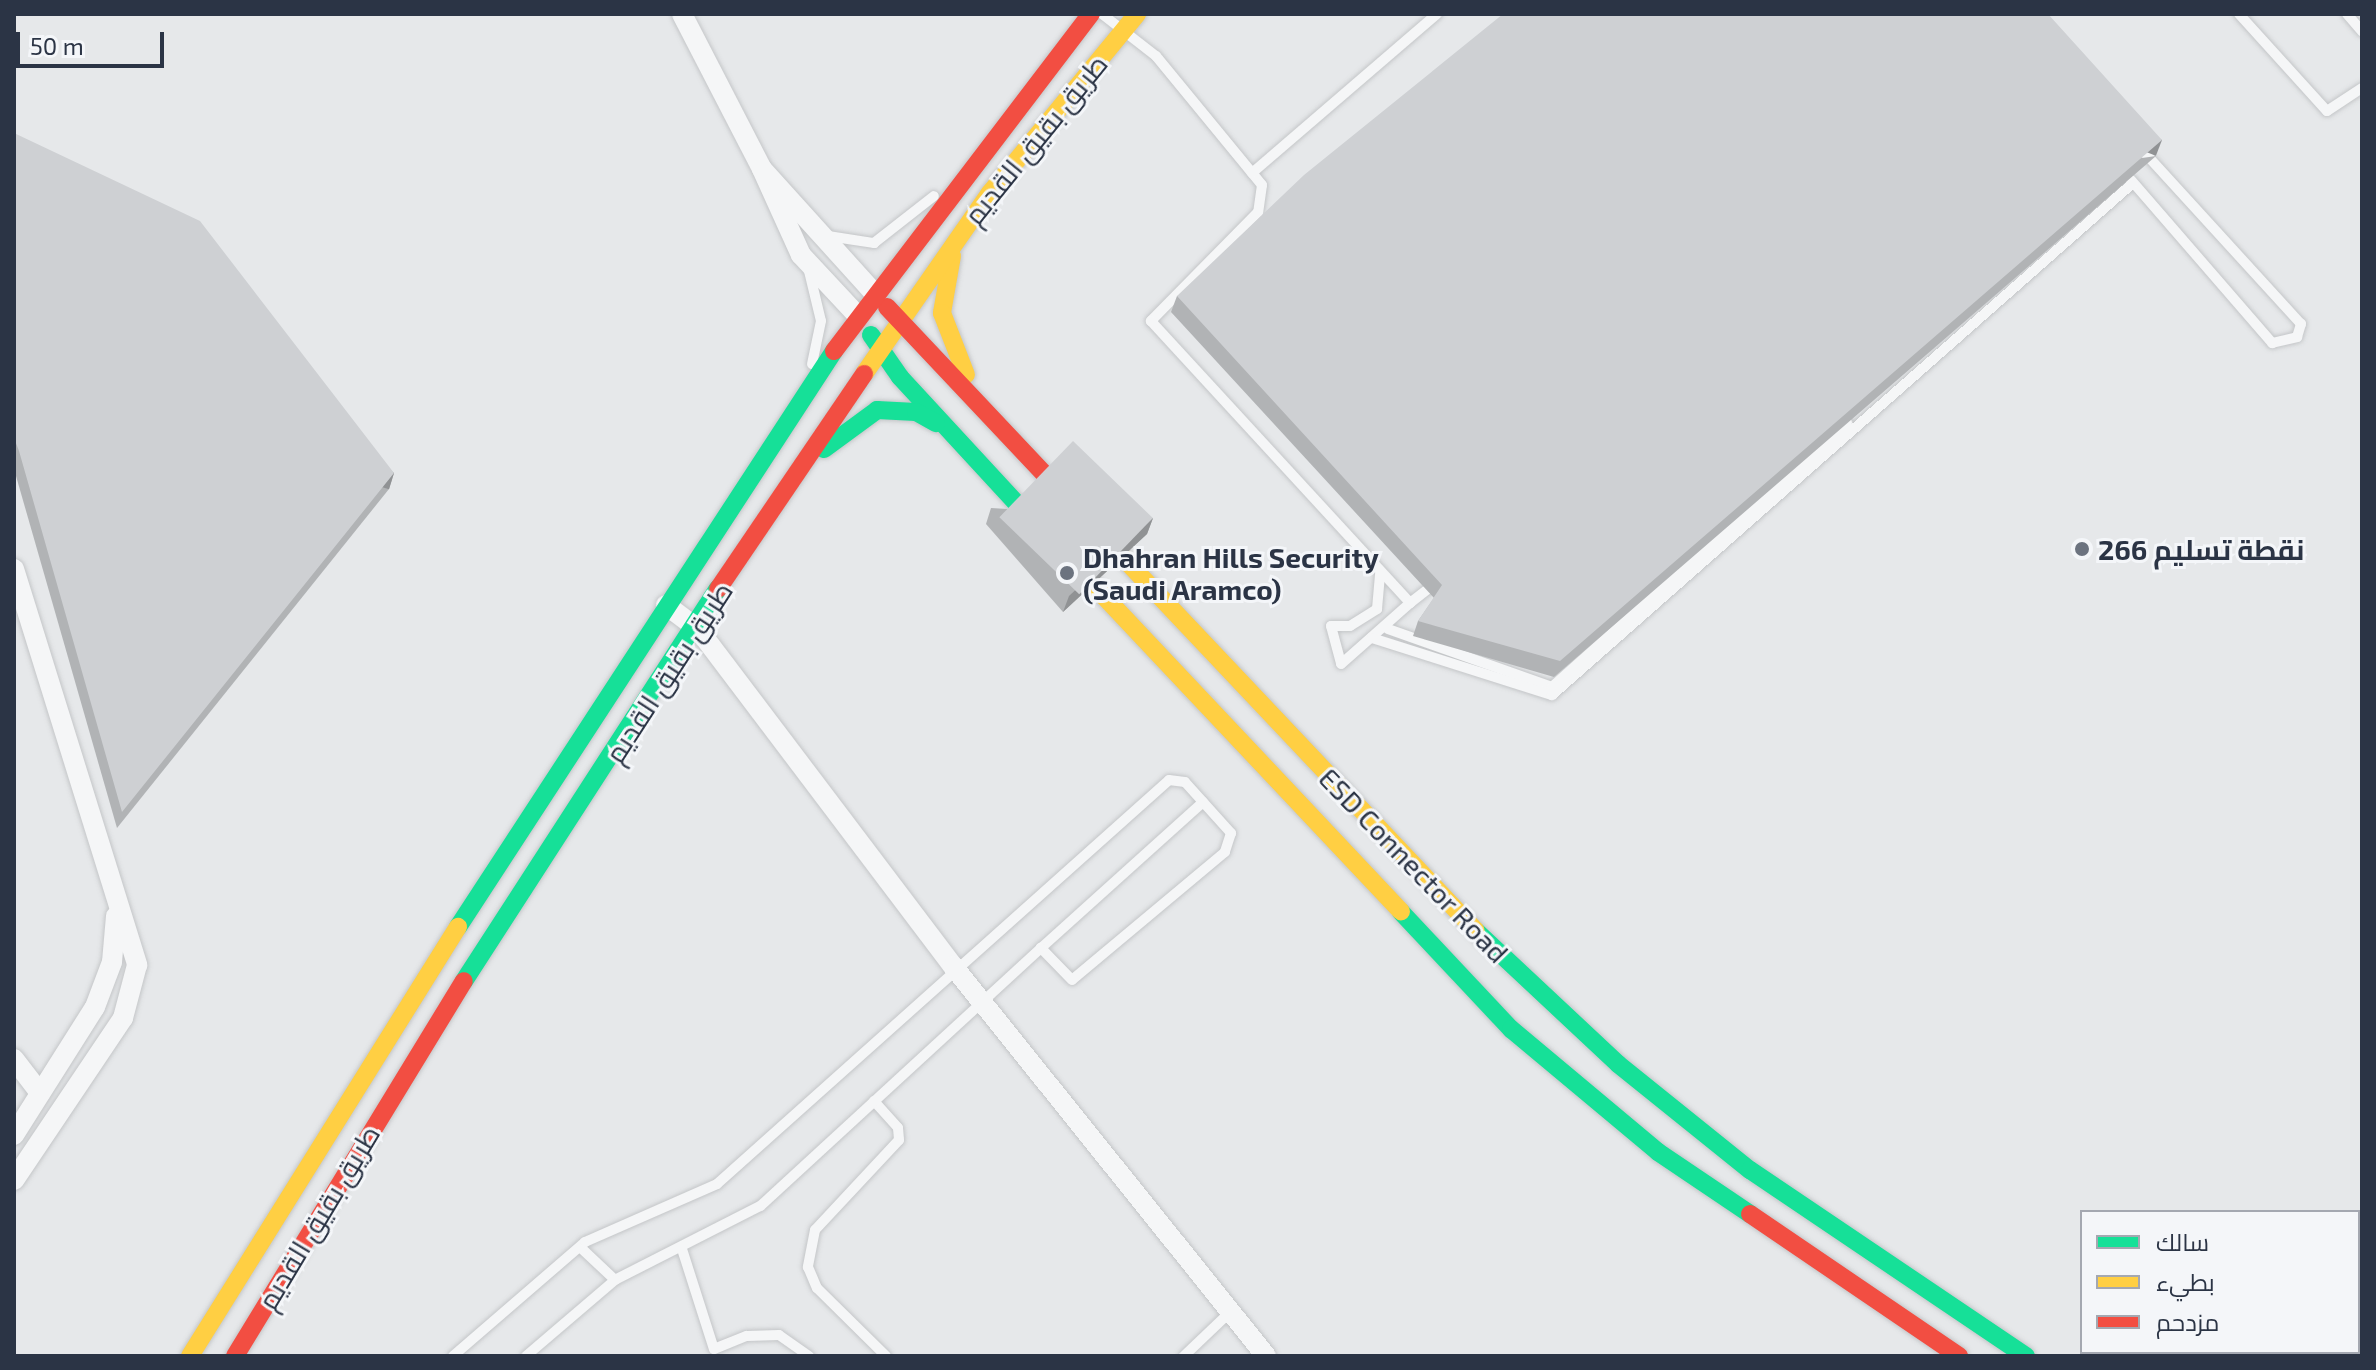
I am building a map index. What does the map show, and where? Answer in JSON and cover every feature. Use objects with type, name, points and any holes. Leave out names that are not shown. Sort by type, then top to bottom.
[{"type":"main road","name":"طريق بقيق القديم","points":[[190,1356],[666,605],[857,315],[965,168],[1091,14]]},
{"type":"main road","name":"طريق بقيق القديم","points":[[235,1356],[357,1147],[698,629],[776,499],[898,318],[968,223],[1137,14]]},
{"type":"main road","points":[[968,223],[945,279],[944,324],[952,355],[1002,429]]},
{"type":"main road","name":"ESD Connector Road","points":[[873,292],[1498,955],[1618,1064],[1750,1170],[2026,1356]]},
{"type":"main road","name":"ESD Connector Road","points":[[857,315],[945,428],[1511,1029],[1658,1152],[1959,1356]]},
{"type":"main road","points":[[776,499],[860,416],[896,408],[945,428]]},
{"type":"main road","points":[[1238,738],[1268,711]]},
{"type":"street","points":[[682,14],[762,169],[801,255],[857,315]]},
{"type":"street","points":[[762,169],[873,292]]},
{"type":"street","points":[[14,569],[116,908],[137,965],[123,1018],[14,1180]]},
{"type":"street","points":[[666,605],[698,629],[953,966],[1266,1356]]},
{"type":"street","points":[[14,1135],[95,1007],[112,962],[116,908]]},
{"type":"street","points":[[14,1059],[40,1093]]},
{"type":"lane","points":[[1102,14],[1156,56],[1252,173],[1264,204],[1151,321],[1410,603]]},
{"type":"lane","points":[[1252,173],[1437,14]]},
{"type":"lane","points":[[2239,14],[2327,111],[2362,88]]},
{"type":"lane","points":[[2347,14],[2362,31]]},
{"type":"lane","points":[[2129,178],[2272,343],[2297,337],[2301,324],[2134,140]]},
{"type":"lane","points":[[816,229],[846,243],[874,243],[965,168]]},
{"type":"lane","points":[[1388,629],[1552,687],[2129,178]]},
{"type":"lane","points":[[1372,638],[1552,695],[2129,178]]},
{"type":"lane","points":[[801,255],[821,321],[803,396]]},
{"type":"lane","points":[[1380,569],[1377,609],[1350,626],[1331,626],[1341,664],[1388,629],[1410,603],[1449,583]]},
{"type":"lane","points":[[453,1356],[580,1247],[717,1184],[953,966],[1169,780],[1185,782],[1231,833],[1225,852],[1072,980],[1041,948]]},
{"type":"lane","points":[[526,1356],[615,1280],[682,1249],[760,1206],[981,1001],[1203,802]]},
{"type":"lane","points":[[874,1101],[898,1128],[899,1140],[815,1230],[808,1267],[817,1288],[886,1356]]},
{"type":"lane","points":[[580,1247],[615,1280]]},
{"type":"lane","points":[[682,1249],[715,1353],[747,1336],[779,1335],[809,1356]]},
{"type":"lane","points":[[1184,1356],[1230,1312]]},
{"type":"building","points":[[1503,14],[2048,14],[2162,140],[1560,661],[1418,621],[1442,585],[1177,296],[1304,175]]},
{"type":"building","points":[[14,133],[200,221],[394,473],[122,812],[14,438]]},
{"type":"building","name":"Dhahran Hills Security (Saudi Aramco)","points":[[1073,441],[1153,518],[1079,594],[999,517]]},
{"type":"traffic: fast","points":[[871,335],[900,377],[1033,521]]},
{"type":"traffic: fast","points":[[458,927],[834,351]]},
{"type":"traffic: fast","points":[[824,449],[877,410],[916,412],[936,423]]},
{"type":"traffic: fast","points":[[464,981],[718,589]]},
{"type":"traffic: fast","points":[[1401,912],[1511,1029],[1658,1152],[1750,1214]]},
{"type":"traffic: fast","points":[[1476,931],[1618,1064],[1750,1170],[2026,1356]]},
{"type":"traffic: slow","points":[[864,374],[990,193],[1137,14]]},
{"type":"traffic: slow","points":[[952,256],[942,313],[966,375]]},
{"type":"traffic: slow","points":[[1098,531],[1476,931]]},
{"type":"traffic: slow","points":[[1067,557],[1401,912]]},
{"type":"traffic: slow","points":[[190,1356],[458,927]]},
{"type":"traffic: jam","points":[[834,351],[1091,14]]},
{"type":"traffic: jam","points":[[887,307],[1064,495]]},
{"type":"traffic: jam","points":[[718,589],[864,374]]},
{"type":"traffic: jam","points":[[235,1356],[464,981]]},
{"type":"traffic: jam","points":[[1750,1214],[1959,1356]]},
{"type":"place","name":"نقطة تسليم 266","points":[[2082,549]]},
{"type":"place","name":"Dhahran Hills Security (Saudi Aramco)","points":[[1067,573]]}]
